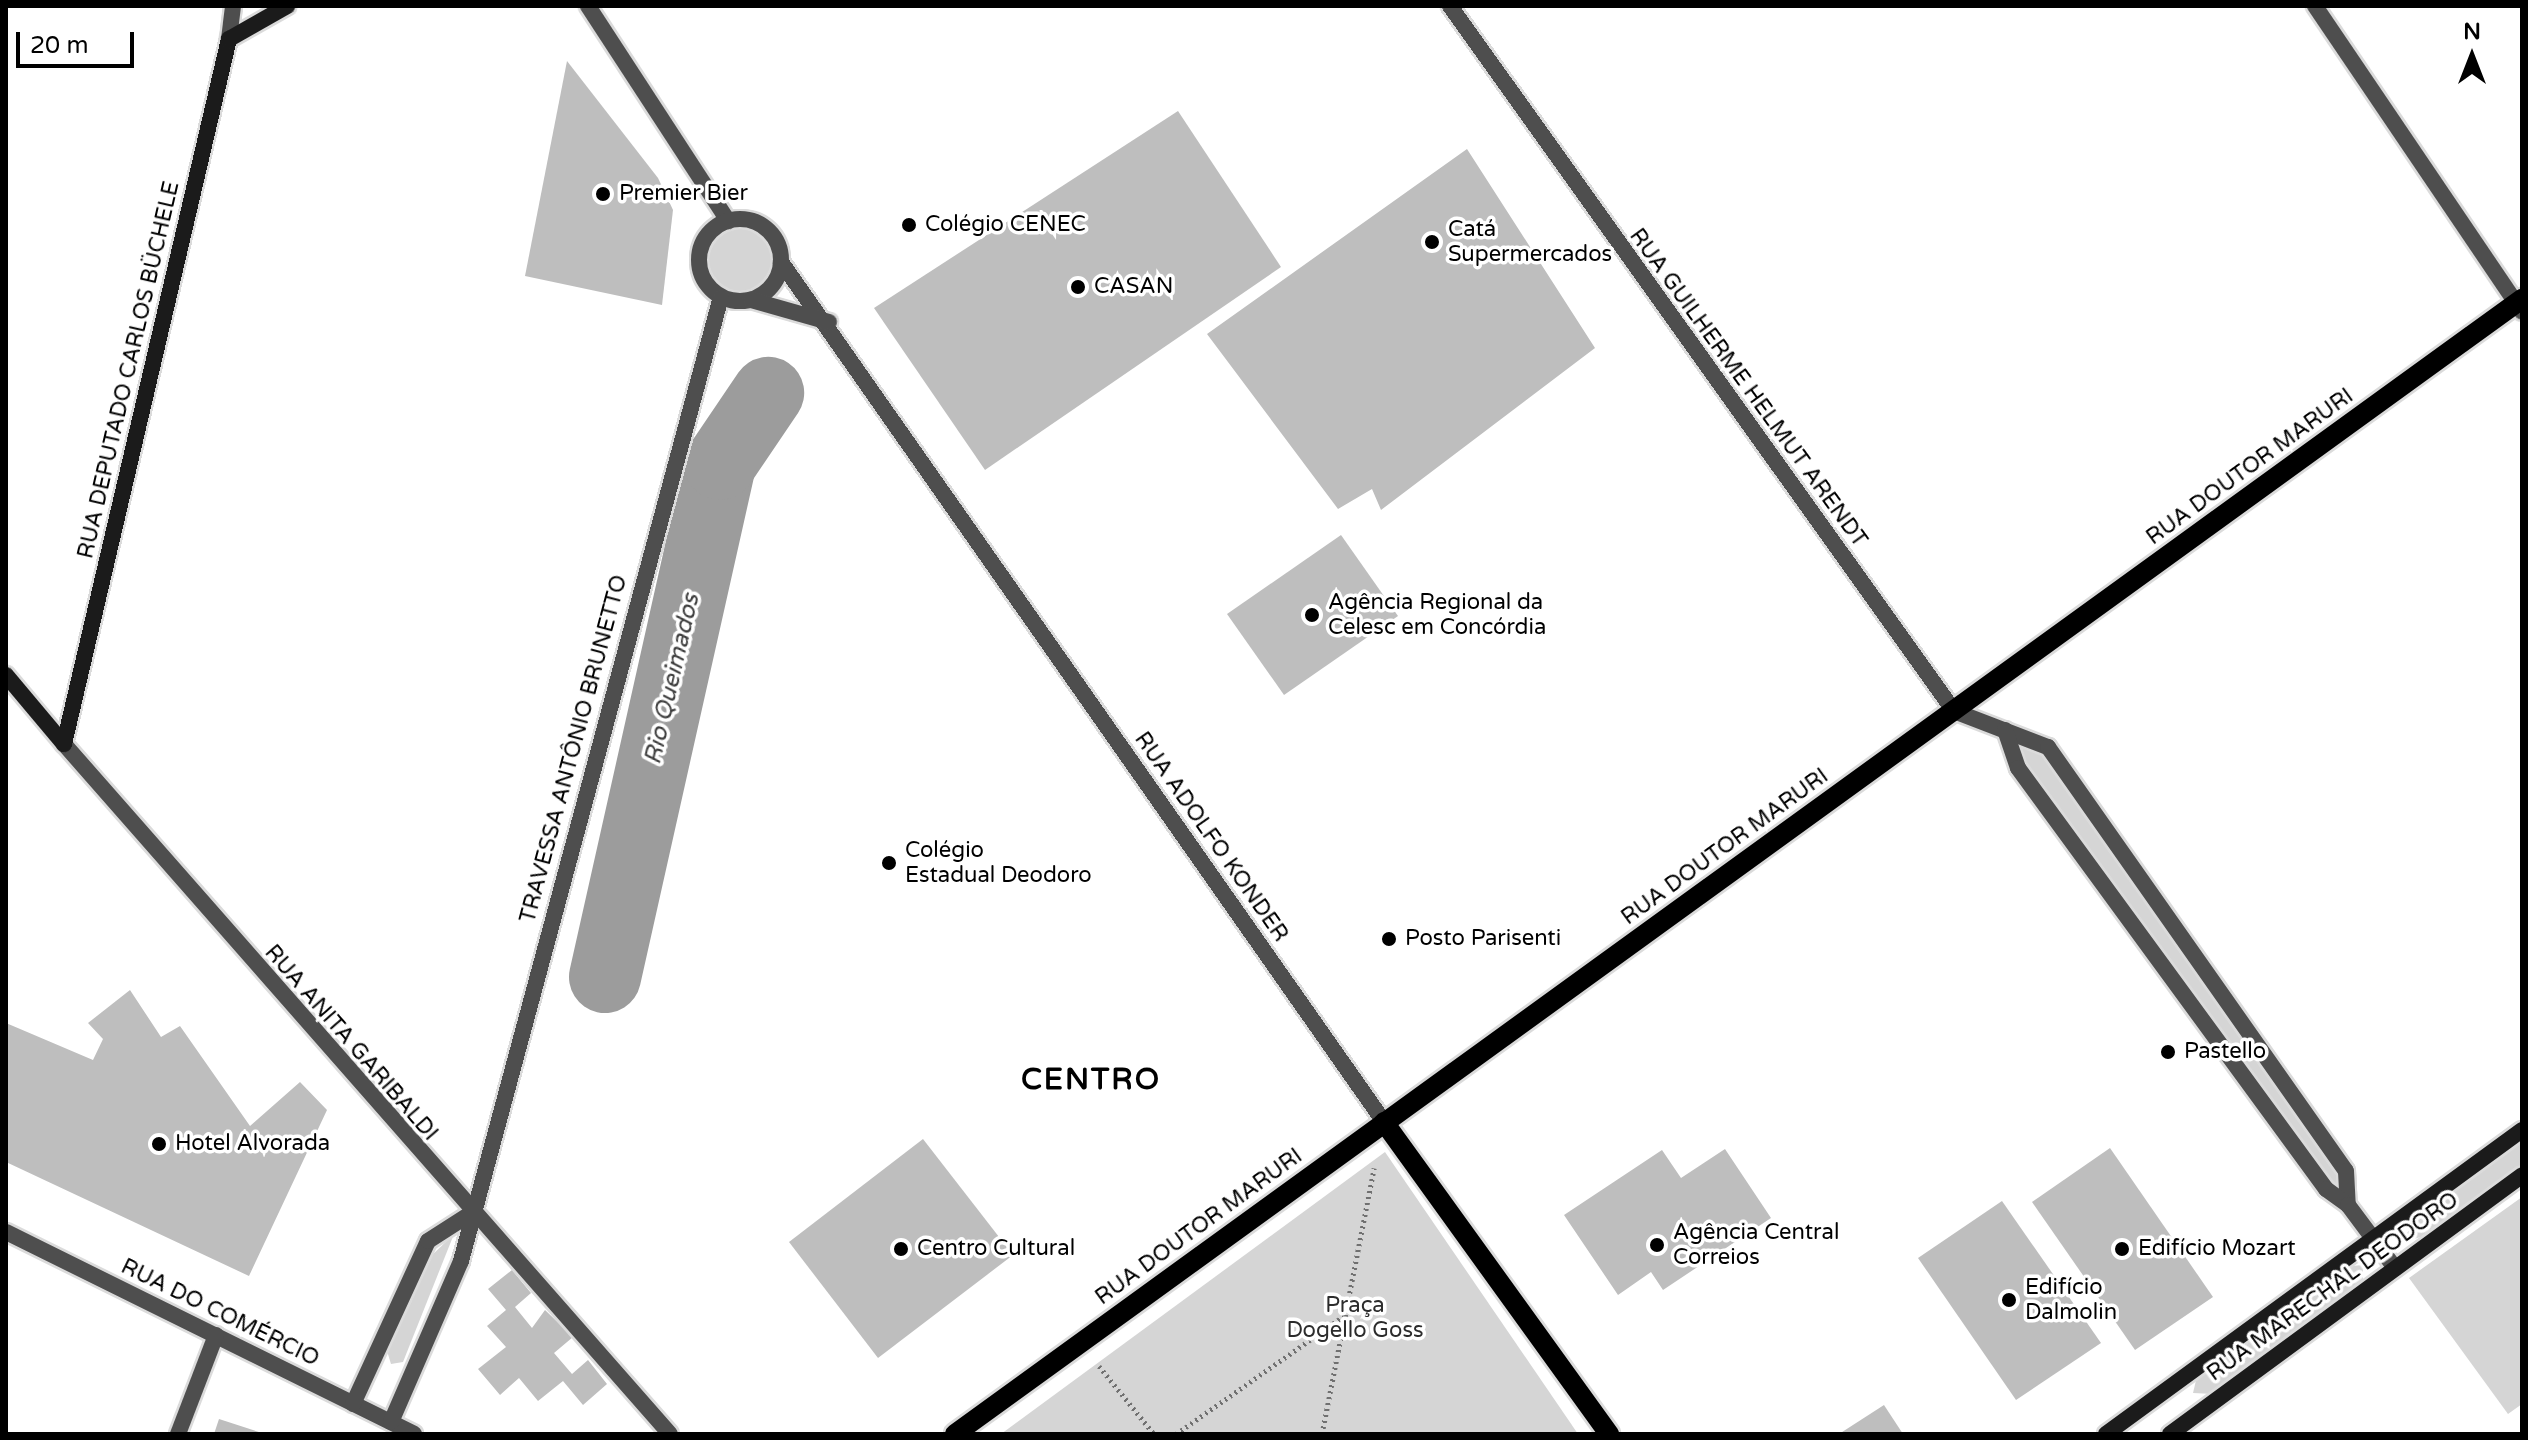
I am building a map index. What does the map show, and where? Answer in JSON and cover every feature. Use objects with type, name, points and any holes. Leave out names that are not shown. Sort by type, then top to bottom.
[{"type":"main road","name":"RUA DOUTOR MARURI","points":[[955,1434],[2520,305]]},
{"type":"main road","name":"RUA ADOLFO KONDER","points":[[1384,1122],[1609,1434]]},
{"type":"street","name":"RUA DEPUTADO CARLOS BÜCHELE","points":[[64,744],[229,39],[233,6]]},
{"type":"street","points":[[229,39],[287,6]]},
{"type":"street","points":[[588,6],[728,221],[765,228],[781,262],[772,286],[751,300]]},
{"type":"street","name":"RUA GUILHERME HELMUT ARENDT","points":[[1450,6],[1954,711]]},
{"type":"street","points":[[2315,6],[2520,305]]},
{"type":"street","points":[[728,221],[706,237],[698,263],[721,297],[751,300],[829,322]]},
{"type":"street","name":"RUA ADOLFO KONDER","points":[[781,262],[829,322],[1384,1122]]},
{"type":"street","name":"TRAVESSA ANTÔNIO BRUNETTO","points":[[391,1422],[461,1261],[470,1214],[721,297]]},
{"type":"street","name":"RUA ANITA GARIBALDI","points":[[6,675],[470,1214],[670,1434]]},
{"type":"street","points":[[1954,711],[2048,747],[2346,1171],[2348,1205]]},
{"type":"street","points":[[2005,730],[2018,768],[2326,1189],[2348,1205],[2395,1268]]},
{"type":"street","name":"RUA MARECHAL DEODORO","points":[[2106,1434],[2522,1130]]},
{"type":"street","name":"RUA MARECHAL DEODORO","points":[[2170,1434],[2522,1175]]},
{"type":"street","points":[[353,1404],[428,1241],[470,1214]]},
{"type":"street","name":"RUA DO COMÉRCIO","points":[[6,1232],[414,1434]]},
{"type":"street","points":[[178,1434],[216,1335]]},
{"type":"path","points":[[1322,1434],[1384,1122]]},
{"type":"path","points":[[1176,1434],[1345,1316]]},
{"type":"path","points":[[1080,1343],[1154,1434]]},
{"type":"green space","points":[[739,224],[764,234],[774,259],[764,284],[739,294],[714,284],[704,259],[714,234]]},
{"type":"green space","points":[[2022,744],[2043,753],[2338,1168],[2339,1191],[2023,764]]},
{"type":"green space","points":[[2522,1135],[2522,1170],[2437,1232],[2401,1243],[2422,1209]]},
{"type":"green space","name":"Praça Dogello Goss","points":[[1385,1152],[1578,1434],[1001,1434]]},
{"type":"green space","points":[[2522,1197],[2522,1404],[2508,1414],[2409,1278]]},
{"type":"green space","points":[[454,1234],[403,1362],[391,1364],[387,1351],[430,1257]]},
{"type":"green space","points":[[2363,1265],[2363,1286],[2213,1394],[2193,1393],[2198,1372],[2340,1267]]},
{"type":"building","name":"Premier Bier","points":[[567,61],[658,178],[673,210],[662,305],[525,276]]},
{"type":"building","name":"CASAN","points":[[1178,111],[1281,267],[985,470],[874,308]]},
{"type":"building","name":"Catá Supermercados","points":[[1467,149],[1595,348],[1381,510],[1372,489],[1338,509],[1207,334]]},
{"type":"building","name":"Agência Regional da Celesc em Concórdia","points":[[1341,535],[1398,616],[1284,695],[1227,614]]},
{"type":"building","name":"Hotel Alvorada","points":[[130,990],[161,1037],[180,1026],[250,1126],[300,1082],[327,1110],[249,1276],[6,1162],[6,1023],[93,1060],[103,1039],[88,1023]]},
{"type":"building","name":"Centro Cultural","points":[[923,1139],[1013,1255],[878,1358],[789,1242]]},
{"type":"building","name":"Edifício Mozart","points":[[2110,1148],[2213,1297],[2135,1350],[2032,1202]]},
{"type":"building","name":"Agência Central Correios","points":[[1725,1149],[1771,1218],[1663,1290],[1651,1272],[1618,1295],[1564,1215],[1662,1150],[1681,1178]]},
{"type":"building","name":"Edifício Dalmolin","points":[[2002,1201],[2101,1343],[2016,1400],[1918,1258]]},
{"type":"building","points":[[512,1270],[531,1293],[515,1307],[532,1328],[545,1310],[573,1337],[554,1353],[572,1374],[588,1360],[607,1384],[583,1405],[563,1381],[538,1401],[519,1378],[500,1395],[478,1369],[506,1347],[487,1326],[506,1310],[488,1289]]},
{"type":"building","points":[[1884,1405],[1903,1434],[1839,1434]]},
{"type":"building","points":[[219,1419],[262,1433],[262,1434],[214,1434]]},
{"type":"waterway","name":"Rio Queimados","points":[[605,977],[720,464],[768,393]]},
{"type":"place","name":"Premier Bier","points":[[603,194]]},
{"type":"place","name":"Colégio CENEC","points":[[909,225]]},
{"type":"place","name":"Catá Supermercados","points":[[1432,242]]},
{"type":"place","name":"CASAN","points":[[1078,287]]},
{"type":"place","name":"Agência Regional da Celesc em Concórdia","points":[[1312,615]]},
{"type":"place","name":"Colégio Estadual Deodoro","points":[[889,863]]},
{"type":"place","name":"Posto Parisenti","points":[[1389,939]]},
{"type":"place","name":"Pastello","points":[[2168,1052]]},
{"type":"place","name":"Hotel Alvorada","points":[[159,1144]]},
{"type":"place","name":"Agência Central Correios","points":[[1657,1245]]},
{"type":"place","name":"Centro Cultural","points":[[901,1249]]},
{"type":"place","name":"Edifício Mozart","points":[[2122,1249]]},
{"type":"place","name":"Edifício Dalmolin","points":[[2009,1300]]},
{"type":"district","name":"CENTRO","points":[[1091,1080]]}]
